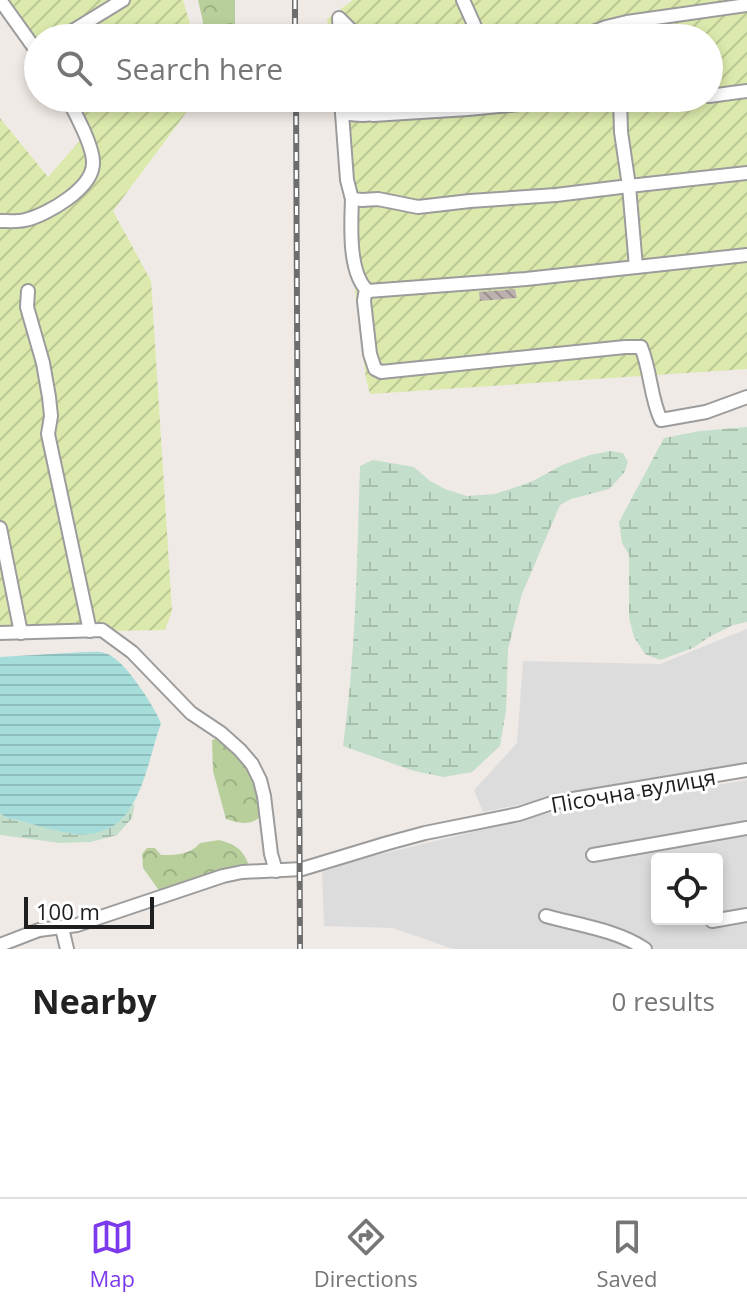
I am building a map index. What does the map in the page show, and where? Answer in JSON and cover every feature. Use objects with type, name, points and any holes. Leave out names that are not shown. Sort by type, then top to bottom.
[{"type":"street","points":[[0,0],[24,33]]},
{"type":"street","points":[[84,24],[123,0]]},
{"type":"street","points":[[463,0],[474,24]]},
{"type":"street","points":[[642,24],[747,5]]},
{"type":"street","points":[[723,94],[747,91]]},
{"type":"street","points":[[0,221],[22,221],[56,206],[80,188],[90,174],[94,161],[75,112]]},
{"type":"street","points":[[373,115],[377,112]]},
{"type":"street","points":[[420,112],[342,113],[357,277],[368,291],[526,279],[747,255]]},
{"type":"street","points":[[620,112],[636,267]]},
{"type":"street","points":[[352,199],[378,199],[418,207],[747,173]]},
{"type":"street","points":[[28,291],[27,307],[49,397],[51,416],[48,434],[90,631]]},
{"type":"street","points":[[368,291],[364,301],[370,354],[375,369],[381,372],[641,347],[661,420],[706,412],[747,397]]},
{"type":"street","points":[[0,528],[21,633]]},
{"type":"street","points":[[0,633],[102,630],[132,652],[191,713],[221,733],[252,764],[264,796],[276,871]]},
{"type":"street","name":"Пісочна вулиця","points":[[0,945],[39,930],[77,925],[223,876],[302,869],[425,833],[519,814],[555,802],[747,770]]},
{"type":"street","points":[[593,855],[747,828]]},
{"type":"street","points":[[723,919],[747,915]]},
{"type":"street","points":[[546,916],[610,933],[645,949]]},
{"type":"street","points":[[62,928],[67,949]]},
{"type":"shaded area","points":[[747,629],[747,766],[483,812],[474,790],[517,743],[523,661],[660,664]]},
{"type":"shaded area","points":[[747,780],[747,949],[453,949],[393,928],[324,926],[322,872],[349,862],[558,811]]},
{"type":"green space","points":[[0,0],[183,0],[190,24],[24,24],[24,33]]},
{"type":"green space","points":[[198,0],[235,0],[235,24],[203,22]]},
{"type":"green space","points":[[353,0],[747,0],[747,369],[370,394],[335,112],[723,112],[723,24],[328,24],[327,19]]},
{"type":"green space","points":[[74,112],[187,112],[113,211],[151,281],[172,611],[165,630],[0,633],[0,118],[48,177],[85,135]]},
{"type":"green space","points":[[747,427],[747,622],[733,625],[693,648],[660,660],[645,654],[634,637],[629,618],[629,555],[622,543],[619,522],[664,438]]},
{"type":"green space","points":[[611,451],[623,453],[628,462],[624,473],[609,489],[560,505],[522,594],[508,649],[506,711],[500,746],[472,772],[444,777],[414,771],[343,746],[353,641],[360,466],[373,460],[414,467],[430,481],[467,496],[495,494],[531,482],[562,465]]},
{"type":"green space","points":[[219,738],[250,766],[262,806],[260,817],[252,822],[226,819],[213,771],[212,740]]},
{"type":"green space","points":[[135,803],[132,818],[117,835],[91,842],[60,843],[0,835],[0,813],[7,818],[54,829],[91,833],[111,826]]},
{"type":"green space","points":[[219,840],[240,850],[248,863],[246,866],[164,891],[158,889],[143,868],[142,854],[147,848],[155,848],[161,855],[177,854],[192,850],[200,843]]},
{"type":"water","points":[[98,652],[113,657],[129,673],[161,723],[136,798],[126,814],[113,826],[96,833],[74,834],[7,818],[0,813],[0,657]]},
{"type":"building","points":[[515,289],[517,298],[480,301],[479,292]]},
{"type":"railway","points":[[295,0],[295,24]]},
{"type":"railway","points":[[296,112],[300,949]]}]
